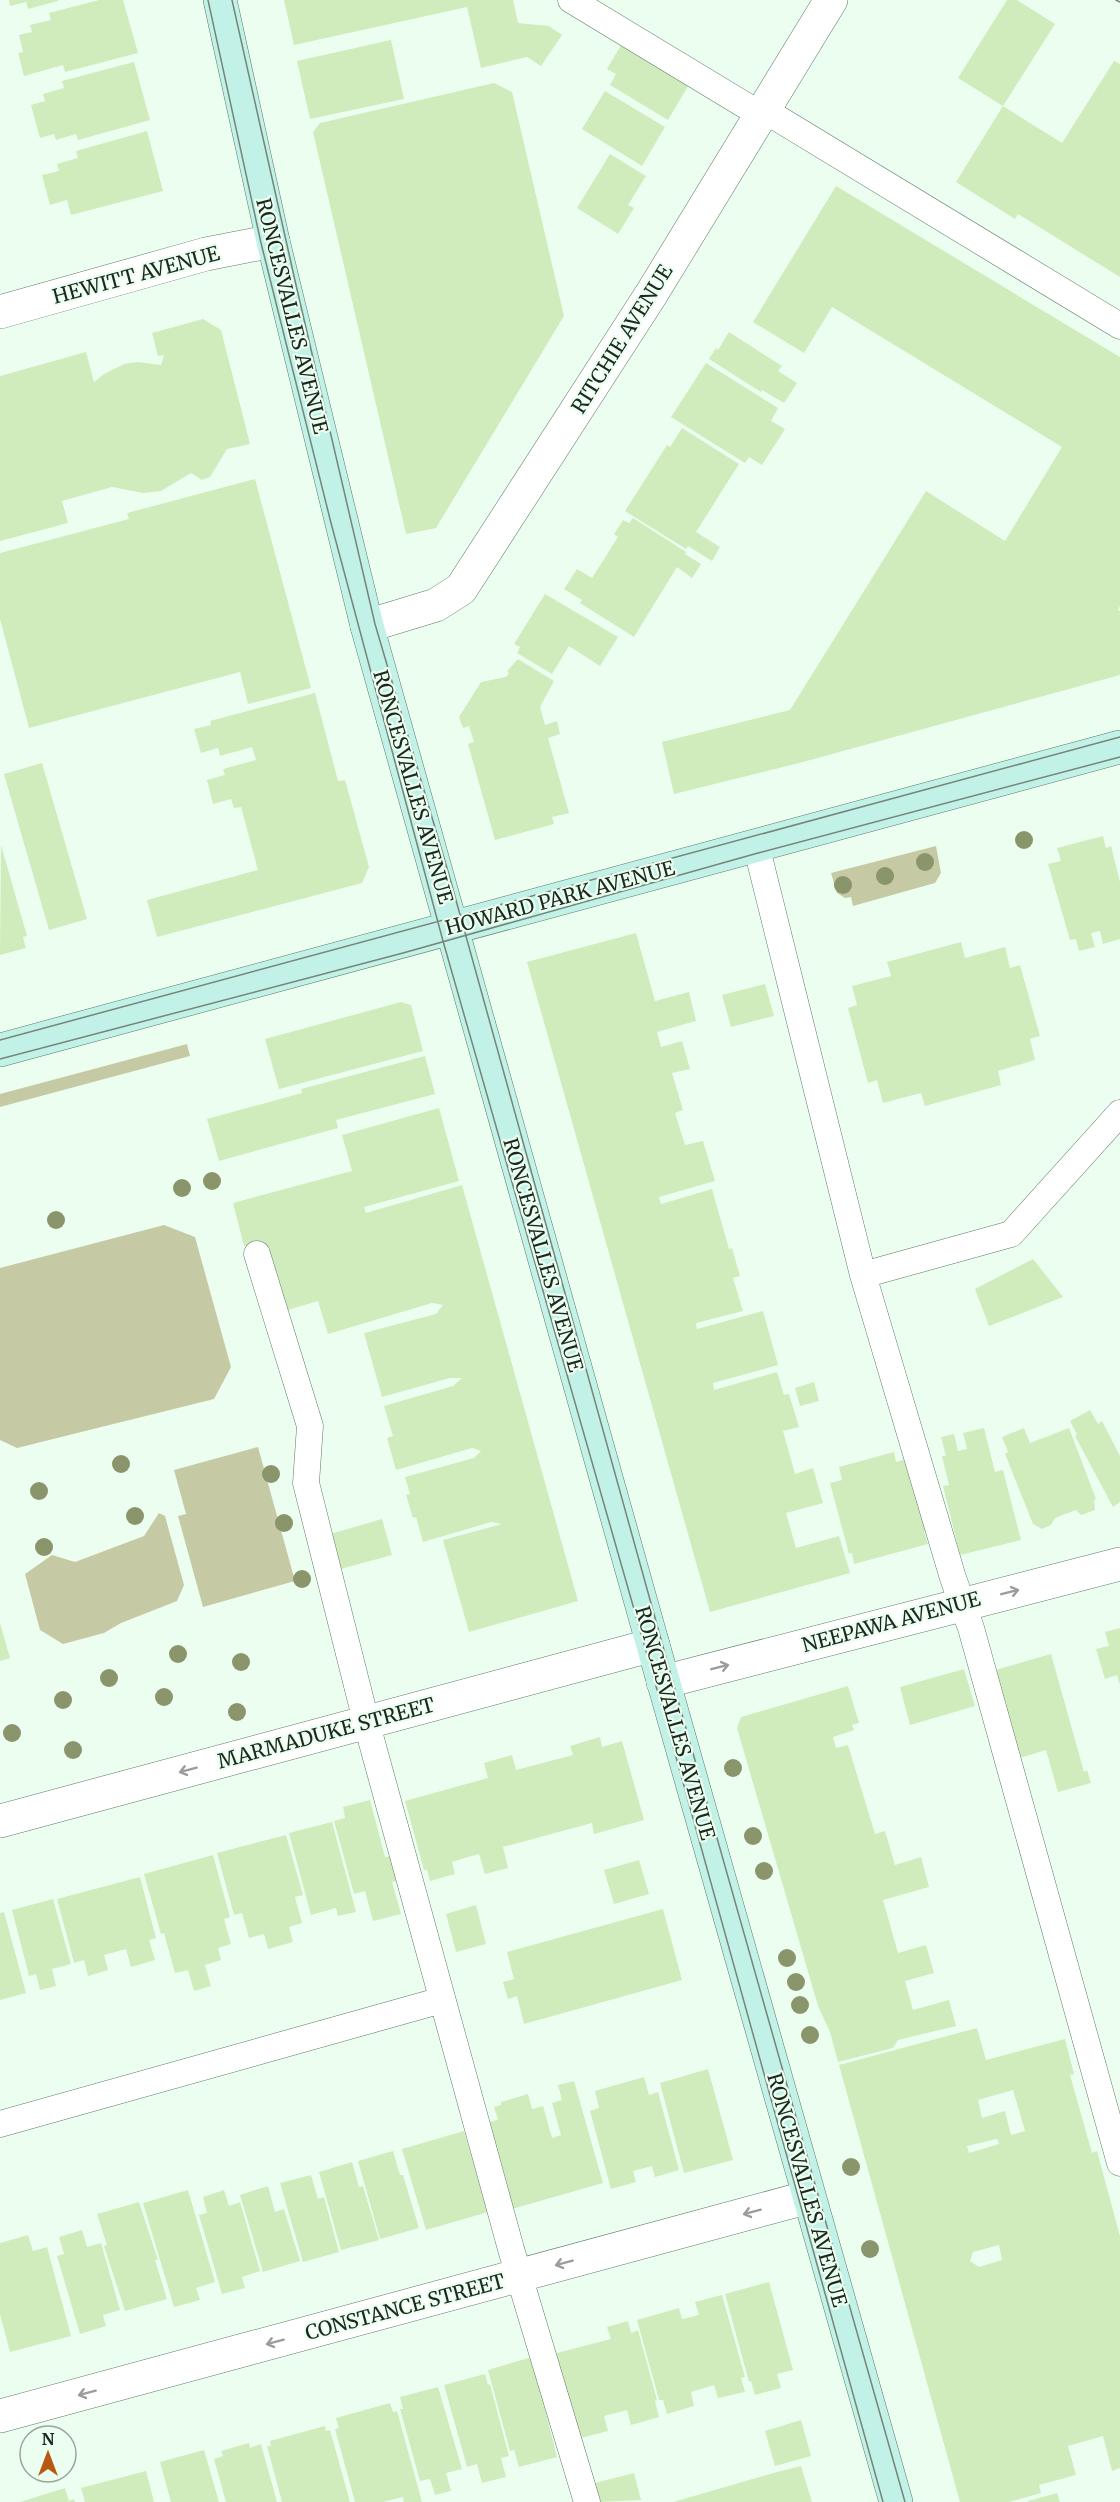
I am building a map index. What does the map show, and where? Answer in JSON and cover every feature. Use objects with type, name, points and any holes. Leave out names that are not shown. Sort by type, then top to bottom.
[{"type":"street","name":"RONCESVALLES AVENUE","points":[[219,0],[273,241],[367,626],[652,1645],[896,2502]]},
{"type":"street","name":"RITCHIE AVENUE","points":[[367,626],[436,605],[461,589],[652,293],[831,0]]},
{"type":"street","name":"HEWITT AVENUE","points":[[0,312],[206,254],[273,241]]},
{"type":"street","name":"HOWARD PARK AVENUE","points":[[0,1050],[1120,747]]},
{"type":"street","name":"NEEPAWA AVENUE","points":[[663,1682],[1120,1564]]},
{"type":"street","name":"MARMADUKE STREET","points":[[0,1821],[652,1645]]},
{"type":"street","name":"CONSTANCE STREET","points":[[0,2416],[809,2197]]},
{"type":"lane","points":[[572,0],[1120,326]]},
{"type":"lane","points":[[756,846],[863,1275],[962,1604],[1120,2163]]},
{"type":"lane","points":[[863,1275],[1011,1234],[1120,1113]]},
{"type":"lane","points":[[257,1254],[310,1426],[306,1483],[366,1722],[519,2276],[587,2502]]},
{"type":"lane","points":[[0,2124],[442,2000]]},
{"type":"green space","points":[[936,846],[941,873],[935,883],[853,906],[851,897],[845,898],[837,893],[831,873]]},
{"type":"green space","points":[[187,1044],[190,1056],[0,1107],[0,1094]]},
{"type":"green space","points":[[164,1225],[195,1237],[231,1367],[214,1399],[17,1448],[0,1440],[0,1268]]},
{"type":"green space","points":[[258,1447],[295,1581],[203,1607],[178,1516],[186,1514],[174,1470]]},
{"type":"green space","points":[[159,1513],[165,1516],[184,1585],[177,1601],[121,1623],[104,1633],[63,1644],[40,1630],[25,1574],[52,1555],[75,1562],[144,1536]]},
{"type":"building","points":[[9,0],[58,1],[28,9],[26,2],[10,6]]},
{"type":"building","points":[[99,0],[123,0],[138,53],[65,72],[63,65],[24,76],[18,53],[23,52],[19,35],[32,32],[30,25],[51,20],[49,13]]},
{"type":"building","points":[[284,0],[513,0],[518,23],[549,26],[562,35],[541,66],[527,57],[481,68],[467,7],[294,45]]},
{"type":"building","points":[[1007,0],[1017,0],[1055,24],[1003,106],[958,78]]},
{"type":"building","points":[[391,40],[404,99],[310,119],[297,61]]},
{"type":"building","points":[[624,40],[691,81],[668,120],[610,85],[616,74],[607,69]]},
{"type":"building","points":[[1114,61],[1120,64],[1120,277],[1018,214],[1015,219],[956,182],[1003,106],[1062,143]]},
{"type":"building","points":[[134,62],[150,120],[78,140],[76,134],[56,140],[54,134],[40,138],[31,105],[45,101],[43,94],[64,88],[62,81]]},
{"type":"building","points":[[494,83],[512,92],[564,316],[436,528],[406,534],[313,132],[320,123]]},
{"type":"building","points":[[605,91],[665,127],[642,166],[582,129]]},
{"type":"building","points":[[147,131],[163,191],[71,215],[67,200],[50,205],[42,175],[59,171],[57,164],[78,158],[76,151]]},
{"type":"building","points":[[610,154],[646,176],[628,205],[634,208],[618,234],[577,208]]},
{"type":"building","points":[[836,186],[1120,357],[1120,606],[1118,610],[1120,611],[1120,675],[803,762],[674,794],[662,742],[790,710],[926,491],[1005,541],[1062,447],[832,307],[804,353],[753,322]]},
{"type":"building","points":[[203,319],[221,330],[250,444],[227,449],[210,477],[202,480],[191,473],[161,491],[143,493],[112,487],[62,501],[68,523],[0,541],[0,376],[86,352],[94,382],[124,364],[138,362],[161,365],[164,355],[158,356],[152,333]]},
{"type":"building","points":[[729,332],[782,366],[778,371],[797,383],[784,403],[762,390],[761,392],[709,359],[716,348],[718,350]]},
{"type":"building","points":[[706,363],[778,408],[771,421],[785,429],[762,465],[749,457],[745,463],[671,417]]},
{"type":"building","points":[[682,428],[739,464],[696,532],[720,547],[712,561],[688,546],[686,549],[625,511],[667,445],[670,447]]},
{"type":"building","points":[[255,479],[311,688],[248,704],[240,672],[29,728],[0,619],[0,553],[129,519],[127,513]]},
{"type":"building","points":[[633,518],[701,564],[692,578],[677,567],[634,637],[580,603],[582,600],[564,589],[577,569],[592,578],[618,537],[614,534],[623,520],[629,523]]},
{"type":"building","points":[[545,594],[618,637],[600,666],[569,646],[552,674],[517,653],[520,647],[514,644]]},
{"type":"building","points":[[518,659],[554,681],[540,707],[545,725],[557,721],[560,734],[548,738],[569,813],[552,817],[554,824],[495,840],[468,744],[474,742],[469,726],[463,728],[459,717],[481,682],[506,677],[509,673],[507,671]]},
{"type":"building","points":[[315,693],[338,781],[345,780],[369,867],[362,883],[157,937],[147,900],[258,870],[241,807],[234,808],[231,799],[213,804],[207,780],[225,775],[223,769],[256,760],[252,747],[220,756],[218,748],[201,753],[194,729],[211,725],[210,721]]},
{"type":"building","points":[[42,763],[87,919],[49,930],[4,774]]},
{"type":"building","points":[[1103,836],[1106,848],[1111,846],[1120,882],[1120,939],[1103,944],[1100,931],[1091,933],[1095,947],[1079,951],[1076,939],[1070,940],[1048,864],[1061,861],[1057,848]]},
{"type":"building","points":[[1,845],[27,936],[23,937],[26,948],[0,955]]},
{"type":"building","points":[[636,933],[655,1001],[689,992],[696,1021],[657,1032],[661,1047],[682,1041],[690,1069],[672,1073],[683,1110],[675,1113],[685,1145],[703,1141],[715,1181],[659,1197],[661,1204],[712,1189],[729,1249],[732,1248],[740,1276],[733,1278],[743,1311],[696,1323],[697,1329],[763,1311],[778,1365],[713,1383],[714,1390],[777,1372],[784,1395],[789,1394],[799,1427],[783,1431],[795,1474],[813,1468],[823,1503],[786,1513],[796,1548],[839,1536],[850,1573],[710,1612],[527,962]]},
{"type":"building","points":[[961,942],[965,958],[1005,947],[1010,968],[1020,965],[1040,1036],[1030,1039],[1035,1060],[998,1071],[1001,1085],[925,1106],[921,1093],[883,1103],[877,1080],[868,1083],[848,1008],[857,1005],[852,986],[891,976],[887,962]]},
{"type":"building","points":[[765,984],[774,1016],[731,1027],[722,995]]},
{"type":"building","points":[[401,1002],[411,1005],[423,1051],[279,1089],[265,1039]]},
{"type":"building","points":[[425,1056],[435,1094],[336,1120],[338,1128],[219,1161],[207,1119],[302,1093],[301,1089]]},
{"type":"building","points":[[439,1108],[459,1181],[364,1207],[366,1213],[462,1185],[578,1601],[469,1632],[443,1540],[502,1524],[491,1522],[423,1542],[416,1517],[413,1518],[406,1495],[410,1494],[405,1477],[474,1458],[481,1451],[472,1448],[396,1470],[387,1438],[393,1436],[384,1406],[453,1386],[462,1378],[450,1378],[382,1397],[364,1333],[436,1314],[443,1305],[432,1303],[328,1334],[318,1301],[281,1312],[261,1241],[244,1246],[233,1203],[352,1171],[342,1135]]},
{"type":"building","points":[[1033,1259],[1063,1297],[989,1326],[975,1289]]},
{"type":"building","points":[[814,1382],[819,1401],[800,1406],[795,1388]]},
{"type":"building","points":[[1090,1410],[1098,1424],[1102,1421],[1120,1456],[1120,1502],[1113,1507],[1075,1436],[1077,1435],[1070,1421]]},
{"type":"building","points":[[984,1428],[995,1472],[1003,1470],[1021,1540],[960,1555],[943,1486],[949,1485],[942,1456],[946,1456],[941,1437],[954,1434],[958,1451],[967,1449],[963,1433]]},
{"type":"building","points":[[1024,1428],[1030,1443],[1069,1428],[1096,1499],[1094,1500],[1095,1510],[1081,1515],[1076,1510],[1055,1518],[1051,1525],[1042,1529],[1033,1524],[1005,1454],[1008,1452],[1002,1437]]},
{"type":"building","points":[[894,1452],[896,1462],[907,1459],[927,1531],[924,1531],[928,1544],[854,1564],[852,1553],[849,1554],[830,1483],[842,1480],[839,1467]]},
{"type":"building","points":[[382,1519],[392,1555],[337,1570],[327,1535]]},
{"type":"building","points":[[0,1623],[10,1658],[0,1661]]},
{"type":"building","points":[[1120,1628],[1119,1683],[1117,1675],[1105,1679],[1096,1649],[1109,1646],[1105,1632]]},
{"type":"building","points":[[1051,1654],[1084,1772],[1087,1770],[1091,1783],[1058,1792],[1046,1750],[1016,1759],[992,1671]]},
{"type":"building","points":[[964,1669],[975,1706],[910,1725],[900,1687]]},
{"type":"building","points":[[848,1686],[859,1723],[852,1725],[854,1730],[833,1737],[836,1748],[848,1745],[875,1834],[885,1831],[895,1865],[921,1857],[929,1887],[883,1900],[898,1953],[926,1945],[934,1973],[905,1981],[913,2010],[949,2000],[956,2026],[898,2040],[893,2048],[838,2062],[830,2032],[818,2006],[737,1728],[741,1717]]},
{"type":"building","points":[[600,1737],[602,1747],[622,1741],[644,1820],[594,1834],[592,1823],[503,1847],[508,1868],[485,1874],[479,1854],[452,1862],[455,1874],[430,1881],[427,1870],[424,1870],[405,1801],[488,1778],[484,1763],[512,1755],[516,1770],[573,1755],[570,1746]]},
{"type":"building","points":[[370,1800],[385,1857],[391,1856],[397,1881],[392,1882],[401,1914],[373,1921],[365,1891],[354,1894],[334,1821],[345,1818],[343,1807]]},
{"type":"building","points":[[332,1822],[356,1912],[338,1916],[336,1908],[311,1915],[289,1833]]},
{"type":"building","points":[[286,1835],[303,1895],[295,1897],[302,1923],[289,1927],[293,1942],[268,1949],[264,1934],[249,1938],[242,1913],[234,1915],[217,1853]]},
{"type":"building","points":[[213,1855],[230,1917],[224,1919],[231,1944],[218,1948],[221,1960],[205,1965],[211,1986],[194,1991],[188,1970],[175,1973],[144,1874]]},
{"type":"building","points":[[639,1860],[649,1894],[614,1904],[604,1870]]},
{"type":"building","points":[[140,1877],[156,1938],[149,1940],[155,1960],[131,1967],[126,1949],[104,1955],[108,1970],[88,1976],[84,1960],[74,1963],[57,1899]]},
{"type":"building","points":[[53,1899],[71,1964],[52,1969],[56,1986],[40,1990],[36,1974],[29,1976],[12,1910]]},
{"type":"building","points":[[476,1905],[486,1944],[456,1952],[446,1914]]},
{"type":"building","points":[[663,1909],[682,1980],[524,2024],[517,1996],[508,1999],[503,1982],[514,1979],[507,1952]]},
{"type":"building","points":[[4,1912],[26,1993],[0,2000],[0,1913]]},
{"type":"building","points":[[977,2028],[986,2060],[1065,2039],[1074,2074],[1070,2075],[1092,2153],[1097,2151],[1120,2236],[1120,2468],[1112,2471],[1103,2436],[1068,2446],[1076,2475],[1039,2485],[1041,2493],[1009,2502],[960,2502],[839,2065]],"holes":[[[1013,2090],[1025,2131],[1011,2135],[1005,2111],[982,2118],[978,2100]],[[997,2139],[999,2144],[969,2153],[967,2146]],[[999,2245],[1002,2260],[979,2267],[970,2261],[973,2252]]]},
{"type":"building","points":[[708,2069],[733,2160],[684,2173],[660,2083]]},
{"type":"building","points":[[644,2077],[649,2095],[658,2092],[679,2170],[655,2177],[652,2166],[633,2171],[636,2182],[611,2189],[590,2111],[599,2108],[595,2091]]},
{"type":"building","points":[[574,2081],[603,2183],[512,2209],[488,2122],[498,2120],[494,2107],[501,2105],[501,2102],[528,2094],[532,2109],[543,2106],[552,2138],[561,2135],[552,2103],[562,2100],[558,2085]]},
{"type":"building","points":[[464,2131],[488,2212],[426,2230],[402,2149]]},
{"type":"building","points":[[393,2151],[419,2228],[380,2239],[358,2161]]},
{"type":"building","points":[[352,2162],[359,2187],[363,2186],[379,2240],[341,2250],[319,2172]]},
{"type":"building","points":[[311,2175],[318,2199],[324,2197],[339,2252],[303,2262],[280,2183]]},
{"type":"building","points":[[268,2186],[275,2212],[284,2209],[300,2261],[263,2272],[240,2195]]},
{"type":"building","points":[[188,2190],[215,2282],[196,2288],[200,2300],[174,2307],[143,2203]]},
{"type":"building","points":[[224,2190],[229,2206],[240,2202],[260,2271],[242,2277],[245,2288],[222,2294],[199,2215],[207,2213],[203,2197]]},
{"type":"building","points":[[139,2202],[158,2260],[155,2260],[167,2299],[125,2311],[104,2246],[107,2245],[97,2214]]},
{"type":"building","points":[[82,2230],[87,2247],[101,2243],[120,2310],[103,2315],[106,2326],[80,2334],[57,2256],[64,2254],[59,2237]]},
{"type":"building","points":[[28,2235],[33,2251],[47,2247],[71,2336],[10,2352],[0,2314],[0,2243]]},
{"type":"building","points":[[769,2282],[793,2370],[777,2374],[781,2388],[755,2395],[751,2381],[749,2382],[725,2294]]},
{"type":"building","points":[[722,2295],[745,2377],[741,2378],[745,2392],[718,2398],[714,2385],[691,2392],[694,2406],[667,2414],[663,2400],[659,2400],[637,2320],[679,2308],[682,2319],[699,2315],[695,2302]]},
{"type":"building","points":[[628,2321],[631,2333],[638,2330],[657,2400],[655,2401],[659,2417],[631,2425],[627,2410],[604,2416],[608,2431],[577,2439],[553,2354],[611,2339],[607,2327]]},
{"type":"building","points":[[532,2357],[557,2457],[519,2467],[514,2450],[510,2451],[488,2370]]},
{"type":"building","points":[[485,2374],[488,2385],[490,2384],[509,2456],[501,2458],[506,2477],[482,2483],[477,2464],[467,2467],[444,2385]]},
{"type":"building","points":[[438,2387],[462,2469],[446,2473],[451,2491],[435,2495],[430,2479],[420,2481],[400,2409],[403,2409],[400,2397]]},
{"type":"building","points":[[390,2403],[393,2412],[397,2411],[422,2502],[404,2502],[403,2497],[383,2502],[355,2502],[335,2429],[339,2428],[336,2418]]},
{"type":"building","points":[[801,2420],[811,2456],[775,2466],[765,2431]]},
{"type":"building","points":[[325,2426],[326,2431],[330,2430],[350,2502],[282,2502],[267,2446],[271,2446],[270,2441]]},
{"type":"building","points":[[249,2443],[250,2448],[261,2444],[277,2502],[226,2502],[214,2459],[223,2456],[221,2451]]},
{"type":"building","points":[[204,2450],[219,2502],[171,2502],[160,2462]]},
{"type":"building","points":[[801,2466],[812,2502],[673,2502],[777,2472]]},
{"type":"building","points":[[146,2471],[154,2502],[85,2502],[81,2488]]},
{"type":"building","points":[[634,2473],[641,2500],[600,2502],[595,2483]]},
{"type":"building","points":[[65,2488],[69,2501],[74,2499],[75,2502],[20,2502]]},
{"type":"building","points":[[1057,2493],[1060,2502],[1028,2502],[1028,2501]]},
{"type":"tram line","points":[[208,0],[261,243],[331,523],[443,941],[666,1721],[883,2502]]},
{"type":"tram line","points":[[232,0],[375,624],[449,875],[672,1679],[905,2502]]},
{"type":"tram line","points":[[1116,0],[1120,2]]},
{"type":"tram line","points":[[0,1040],[1120,737]]},
{"type":"tram line","points":[[0,1059],[403,953],[758,853],[1120,757]]}]
